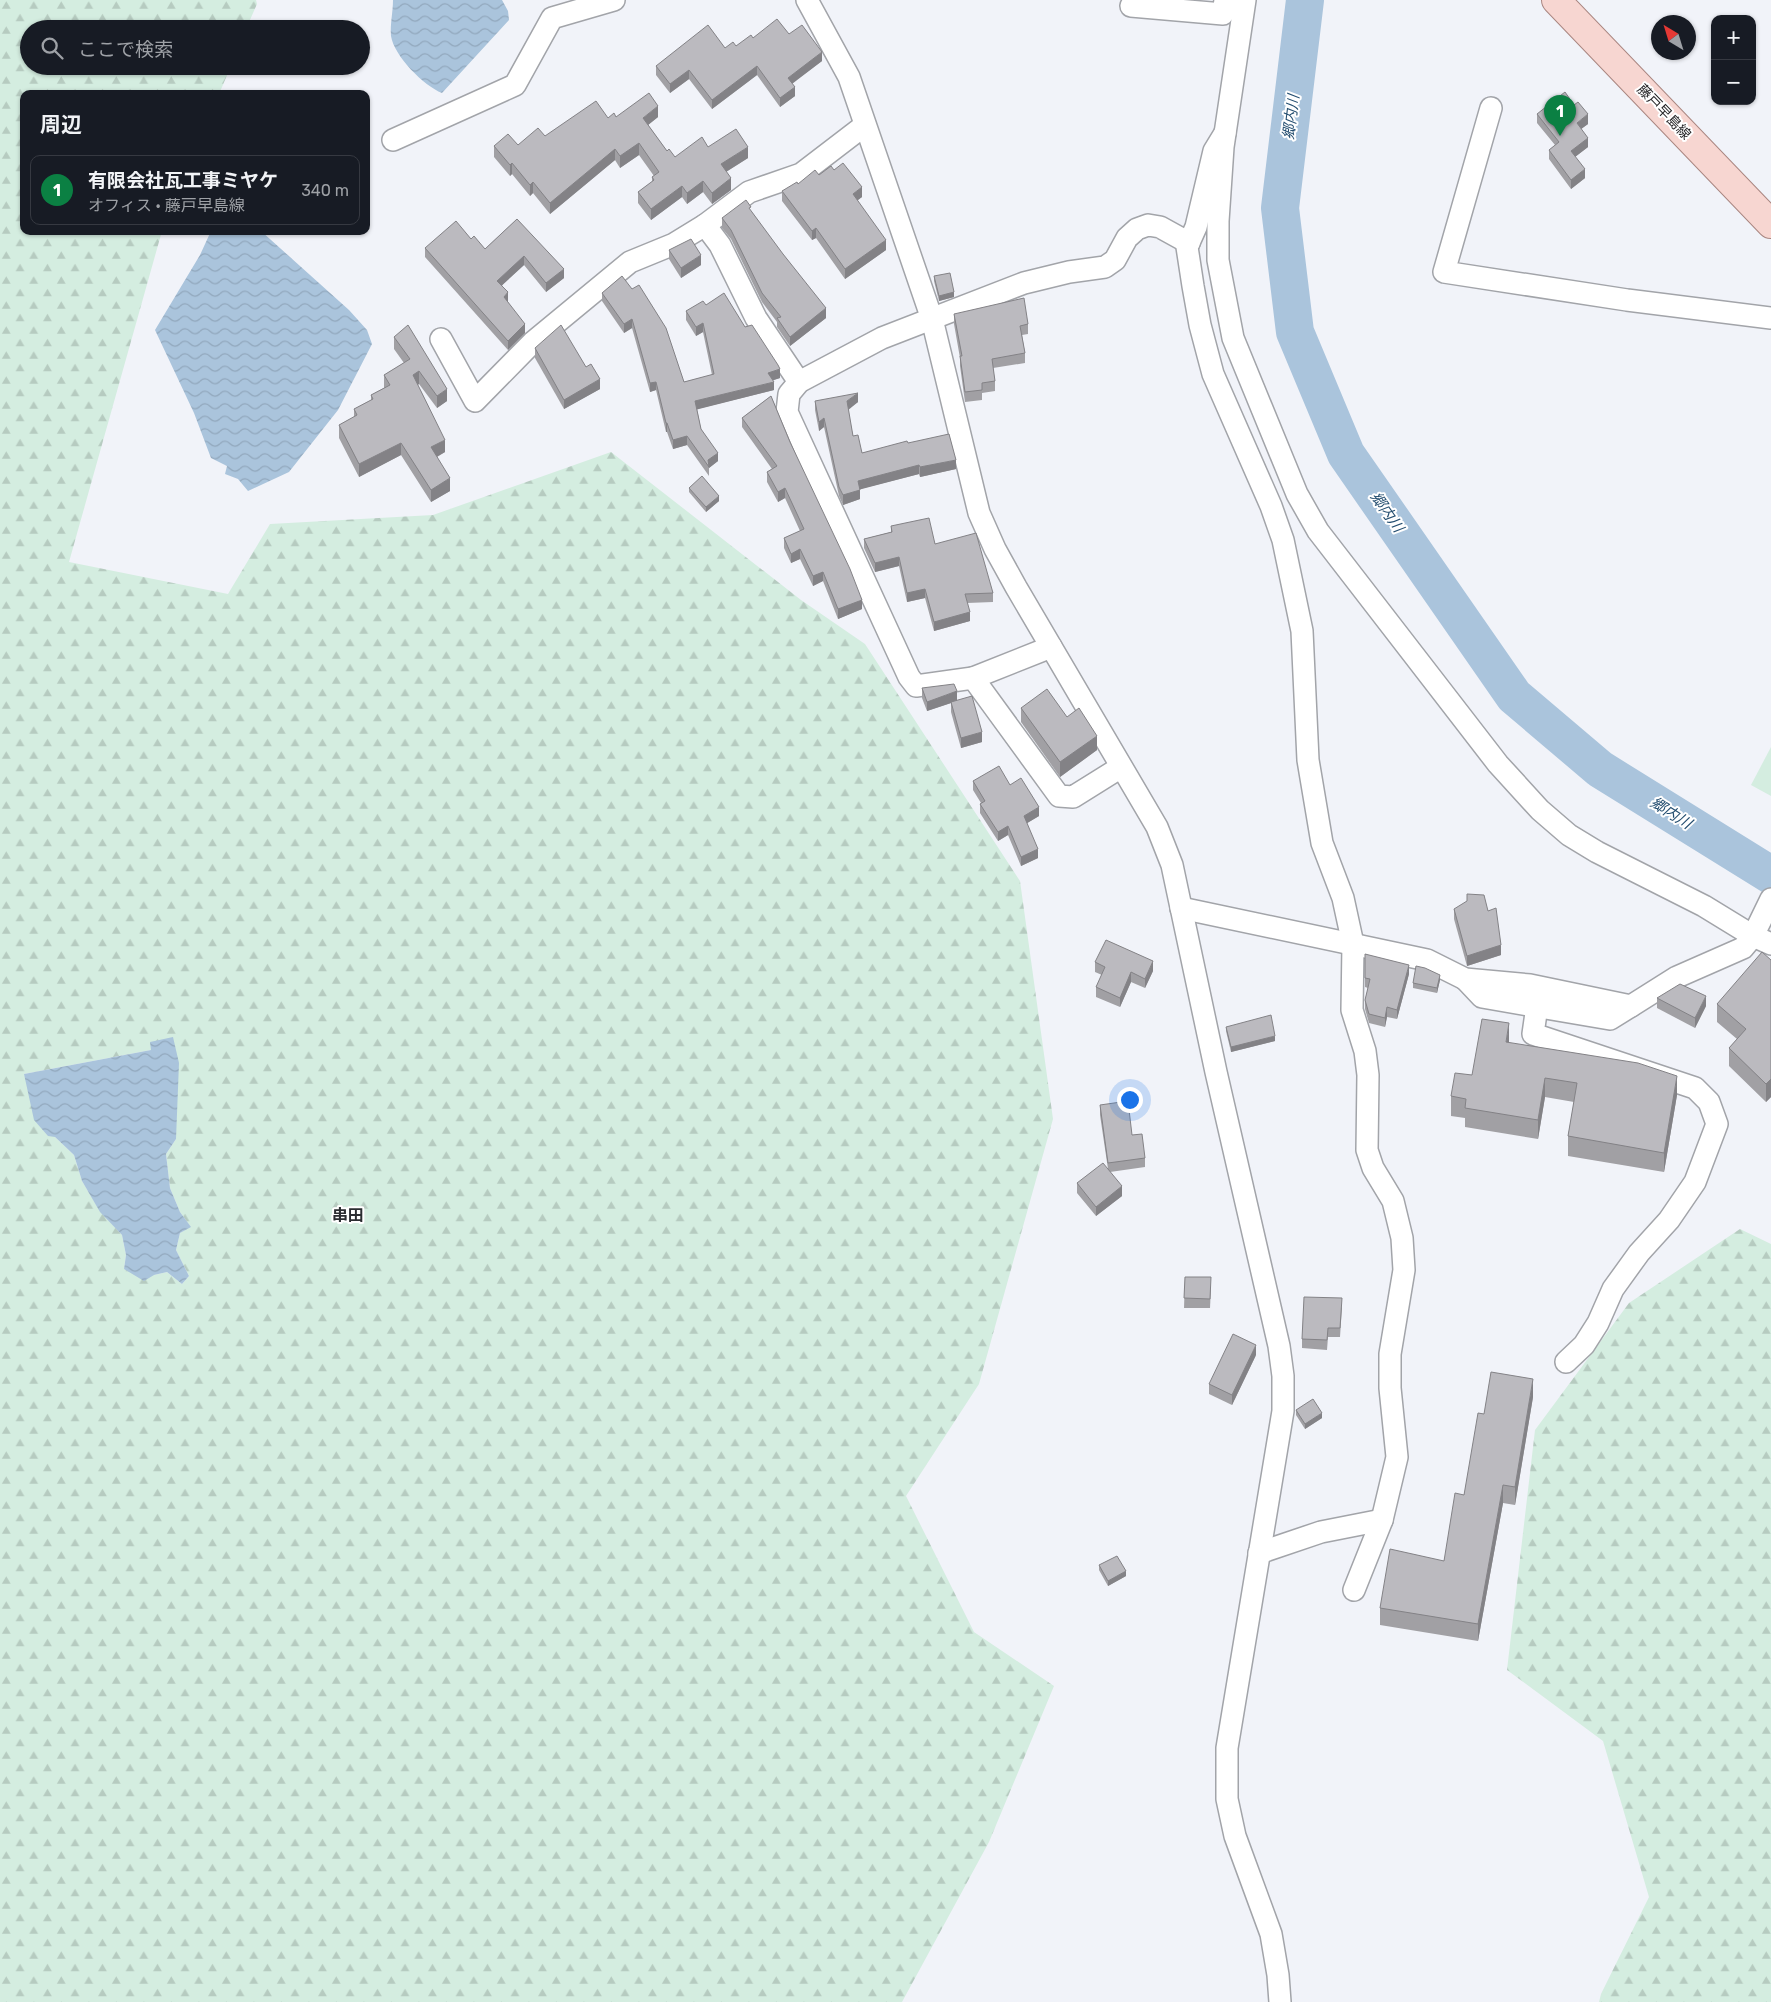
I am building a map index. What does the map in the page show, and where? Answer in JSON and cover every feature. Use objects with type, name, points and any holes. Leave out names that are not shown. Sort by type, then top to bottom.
[{"type":"main road","name":"藤戸早島線","points":[[1556,0],[1771,224]]},
{"type":"street","points":[[393,140],[515,85],[552,18],[614,0]]},
{"type":"street","points":[[807,0],[849,77],[932,319],[979,513],[999,556],[1157,827],[1172,865],[1216,1072],[1279,1346],[1283,1376],[1283,1412],[1227,1748],[1227,1799],[1235,1836],[1271,1934],[1278,1975],[1280,2002]]},
{"type":"street","points":[[1131,6],[1223,14],[1225,0]]},
{"type":"street","points":[[1245,0],[1225,133],[1218,221],[1218,260],[1233,338],[1297,494],[1318,531],[1498,764],[1540,810],[1569,834],[1597,852],[1760,936]]},
{"type":"street","points":[[1491,108],[1444,272],[1627,300],[1771,318]]},
{"type":"street","points":[[441,339],[475,401],[533,342],[630,262],[674,244],[705,225],[749,192],[802,174],[865,125]]},
{"type":"street","points":[[1225,133],[1214,151],[1196,227],[1187,247],[1198,315],[1213,374],[1271,506],[1283,540],[1302,631],[1308,760],[1322,843],[1342,898],[1353,944],[1352,1010],[1365,1051],[1368,1075],[1367,1150],[1373,1168],[1393,1201],[1402,1238],[1404,1270],[1390,1354],[1390,1388],[1397,1457],[1382,1520],[1354,1590]]},
{"type":"street","points":[[705,225],[720,245],[756,318],[799,382]]},
{"type":"street","points":[[1051,647],[973,678],[916,686],[909,677],[787,412],[789,394],[799,382],[882,338],[1024,283],[1069,272],[1105,267],[1115,260],[1127,238],[1137,229],[1148,225],[1160,227],[1189,244]]},
{"type":"street","points":[[973,678],[1059,796],[1073,797],[1121,767]]},
{"type":"street","points":[[1181,908],[1427,960],[1464,979],[1482,997],[1610,1019],[1677,977],[1743,948],[1760,936],[1771,899]]},
{"type":"street","points":[[1464,979],[1530,984],[1631,1006]]},
{"type":"street","points":[[1537,1006],[1533,1034],[1695,1088],[1709,1102],[1717,1124],[1695,1182],[1669,1220],[1639,1253],[1613,1289],[1598,1323],[1584,1345],[1566,1362]]},
{"type":"street","points":[[1259,1553],[1321,1532],[1382,1520]]},
{"type":"green space","points":[[0,0],[256,0],[257,4],[250,20],[20,20],[20,75],[227,75],[221,90],[20,90],[20,235],[161,235],[69,562],[228,594],[270,524],[433,515],[611,452],[801,600],[865,644],[1020,881],[1053,1119],[979,1384],[906,1496],[974,1632],[1054,1686],[989,1842],[902,2002],[0,2002]],"holes":[[[151,1050],[176,1109],[176,1139],[166,1154],[170,1188],[180,1212],[190,1226],[180,1233],[176,1250],[189,1276],[182,1284],[167,1272],[154,1275],[124,1269],[126,1255],[122,1235],[100,1211],[82,1181],[74,1155],[55,1137],[24,1074]]]},
{"type":"green space","points":[[1771,747],[1771,796],[1751,785]]},
{"type":"green space","points":[[1740,1229],[1771,1244],[1771,2002],[1599,2002],[1601,1994],[1649,1897],[1603,1741],[1507,1670],[1535,1430],[1629,1303]]},
{"type":"water","points":[[393,0],[502,0],[508,11],[509,20],[442,93],[427,84],[411,69],[393,44],[391,27]]},
{"type":"water","points":[[209,235],[265,235],[349,310],[367,330],[372,344],[338,410],[289,472],[248,491],[238,479],[225,474],[227,466],[211,458],[194,413],[155,330],[200,255]]},
{"type":"water","points":[[173,1037],[179,1063],[176,1139],[166,1154],[170,1188],[180,1212],[191,1227],[180,1233],[176,1250],[189,1276],[182,1284],[167,1272],[154,1275],[144,1281],[124,1269],[126,1255],[122,1235],[100,1212],[82,1181],[74,1155],[55,1137],[48,1136],[34,1120],[24,1074],[151,1050],[150,1042]]},
{"type":"building","points":[[777,19],[789,34],[802,25],[822,52],[788,78],[795,87],[780,98],[757,66],[712,100],[689,70],[670,84],[656,66],[708,25],[725,48],[733,42],[736,46],[751,35],[753,38]]},
{"type":"building","points":[[1565,92],[1574,105],[1578,102],[1588,114],[1577,123],[1588,138],[1571,151],[1585,169],[1571,180],[1549,150],[1559,142],[1537,114]]},
{"type":"building","points":[[649,93],[658,106],[643,118],[667,151],[669,149],[675,157],[702,137],[708,147],[736,129],[748,147],[721,164],[731,178],[712,193],[703,181],[687,193],[682,186],[651,209],[638,192],[654,180],[652,177],[659,172],[639,143],[620,156],[615,149],[550,203],[533,182],[530,185],[512,163],[510,165],[494,146],[508,134],[518,145],[538,128],[545,136],[596,101],[608,118],[614,113],[616,117]]},
{"type":"building","points":[[843,163],[862,187],[853,194],[886,240],[845,269],[816,228],[812,231],[782,191],[797,182],[798,184],[815,170],[819,175],[831,166],[834,170]]},
{"type":"building","points":[[746,200],[751,207],[749,208],[783,254],[826,308],[790,337],[777,318],[781,317],[762,293],[731,230],[722,218]]},
{"type":"building","points":[[517,219],[564,269],[546,283],[524,256],[497,281],[508,292],[504,297],[525,324],[508,341],[425,248],[456,221],[471,239],[474,236],[485,249]]},
{"type":"building","points":[[691,239],[701,255],[681,268],[669,250]]},
{"type":"building","points":[[950,273],[954,292],[939,296],[934,276]]},
{"type":"building","points":[[622,276],[632,289],[639,285],[666,328],[684,382],[714,374],[703,323],[696,327],[686,311],[703,301],[706,305],[724,293],[745,327],[752,325],[780,369],[768,373],[774,382],[695,401],[701,429],[718,453],[708,460],[709,467],[687,436],[673,440],[666,423],[656,382],[650,383],[632,319],[624,324],[602,293]]},
{"type":"building","points":[[1024,298],[1028,324],[1020,326],[1025,353],[992,359],[995,381],[982,383],[982,390],[965,392],[960,356],[962,356],[954,314]]},
{"type":"building","points":[[408,325],[447,389],[437,396],[419,371],[413,375],[445,440],[431,447],[450,478],[431,490],[401,443],[359,464],[339,425],[357,415],[354,409],[373,399],[371,395],[390,385],[384,375],[410,359],[394,337]]},
{"type":"building","points":[[561,325],[586,367],[591,364],[600,379],[564,400],[535,348]]},
{"type":"building","points":[[858,393],[847,401],[853,436],[858,435],[862,453],[907,441],[908,443],[949,434],[956,460],[920,467],[919,465],[858,481],[860,490],[843,495],[839,487],[824,418],[819,422],[815,401]]},
{"type":"building","points":[[771,396],[790,442],[850,569],[862,600],[838,609],[823,572],[813,576],[800,549],[791,554],[784,538],[804,529],[785,488],[778,492],[767,472],[777,466],[742,418]]},
{"type":"building","points":[[702,476],[719,496],[706,507],[689,488]]},
{"type":"building","points":[[929,518],[935,544],[976,533],[993,593],[965,594],[970,612],[934,622],[925,589],[907,593],[899,557],[875,563],[864,539],[892,532],[891,526]]},
{"type":"building","points":[[954,684],[957,691],[927,702],[922,688]]},
{"type":"building","points":[[1047,689],[1067,717],[1079,708],[1097,736],[1060,762],[1021,708]]},
{"type":"building","points":[[972,696],[982,732],[961,738],[951,702]]},
{"type":"building","points":[[999,766],[1010,785],[1021,778],[1039,807],[1024,816],[1038,849],[1021,857],[1008,826],[998,832],[980,804],[985,801],[973,781]]},
{"type":"building","points":[[1467,894],[1484,895],[1488,911],[1496,908],[1501,945],[1467,956],[1454,909],[1467,901]]},
{"type":"building","points":[[1106,940],[1153,961],[1145,979],[1131,972],[1120,998],[1096,987],[1105,967],[1095,962]]},
{"type":"building","points":[[1762,952],[1771,960],[1771,1079],[1766,1084],[1729,1048],[1746,1029],[1717,1004]]},
{"type":"building","points":[[1365,954],[1409,965],[1397,1010],[1387,1007],[1385,1018],[1369,1014],[1365,1000],[1370,979],[1365,978]]},
{"type":"building","points":[[1416,966],[1440,975],[1437,988],[1413,983]]},
{"type":"building","points":[[1680,984],[1706,996],[1695,1018],[1657,998]]},
{"type":"building","points":[[1271,1015],[1275,1036],[1231,1047],[1226,1027]]},
{"type":"building","points":[[1482,1019],[1509,1023],[1506,1042],[1638,1063],[1677,1076],[1664,1153],[1568,1136],[1577,1083],[1545,1078],[1538,1120],[1465,1108],[1466,1099],[1451,1096],[1455,1073],[1472,1075]]},
{"type":"building","points":[[1128,1101],[1132,1135],[1142,1134],[1145,1158],[1108,1163],[1100,1105]]},
{"type":"building","points":[[1103,1163],[1122,1186],[1096,1207],[1077,1183]]},
{"type":"building","points":[[1185,1277],[1211,1277],[1210,1299],[1184,1298]]},
{"type":"building","points":[[1304,1297],[1342,1298],[1340,1328],[1328,1328],[1327,1340],[1302,1339]]},
{"type":"building","points":[[1233,1334],[1256,1345],[1232,1395],[1209,1384]]},
{"type":"building","points":[[1491,1372],[1533,1379],[1515,1487],[1503,1485],[1478,1624],[1380,1608],[1390,1549],[1444,1561],[1455,1493],[1464,1495],[1478,1413],[1484,1414]]},
{"type":"building","points":[[1313,1399],[1322,1413],[1305,1424],[1296,1410]]},
{"type":"building","points":[[1117,1556],[1126,1571],[1108,1581],[1099,1565]]},
{"type":"waterway","name":"郷内川","points":[[1305,0],[1280,208],[1295,332],[1346,454],[1514,696],[1600,769],[1771,875]]},
{"type":"place","name":"有限会社瓦工事ミヤケ","points":[[1560,136]]},
{"type":"district","name":"串田","points":[[348,1215]]}]
